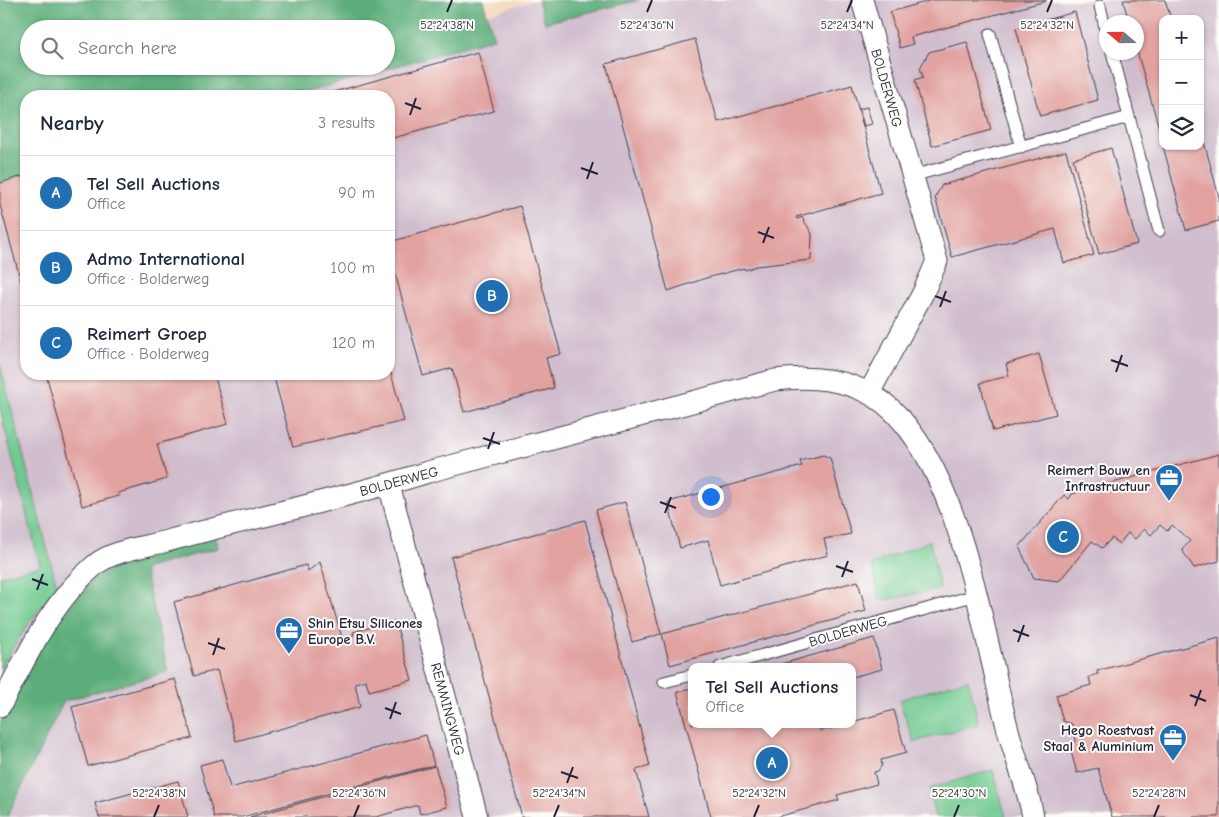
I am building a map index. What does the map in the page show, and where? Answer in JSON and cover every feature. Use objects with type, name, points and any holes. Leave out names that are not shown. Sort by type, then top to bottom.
[{"type":"street","name":"BOLDERWEG","points":[[862,0],[937,261],[923,293],[869,394]]},
{"type":"street","name":"BOLDERWEG","points":[[0,706],[47,619],[78,582],[97,564],[114,556],[212,528],[389,485],[775,380],[801,377],[824,378],[848,384],[869,394],[891,409],[913,433],[950,507],[969,564],[1010,737],[1033,817]]},
{"type":"street","name":"REMMINGWEG","points":[[389,485],[477,817]]},
{"type":"lane","points":[[1100,6],[1102,15]]},
{"type":"lane","points":[[990,34],[1021,147]]},
{"type":"lane","points":[[1114,60],[1159,231]]},
{"type":"lane","points":[[912,176],[1129,118]]},
{"type":"lane","name":"BOLDERWEG","points":[[734,663],[976,595]]},
{"type":"lane","points":[[664,682],[688,676]]},
{"type":"shaded area","points":[[536,0],[1219,0],[1219,817],[0,817],[0,154],[20,148],[20,380],[395,380],[395,90],[238,90],[330,75],[395,75],[395,40]]},
{"type":"green space","points":[[0,0],[483,0],[494,38],[395,67],[395,20],[20,20],[20,75],[366,75],[314,90],[20,90],[20,184],[0,190]]},
{"type":"green space","points":[[538,0],[639,0],[545,23]]},
{"type":"green space","points":[[0,364],[57,587],[35,614],[0,668],[0,576],[40,566],[0,409]]},
{"type":"green space","points":[[215,532],[218,548],[144,569],[168,672],[64,701],[7,817],[0,817],[0,723],[52,627],[92,580],[127,559]]},
{"type":"green space","points":[[930,541],[940,589],[880,601],[872,564]]},
{"type":"green space","points":[[968,679],[979,724],[914,742],[899,700]]},
{"type":"green space","points":[[993,770],[1006,817],[935,817],[930,788]]},
{"type":"building","points":[[932,0],[1046,1],[911,37],[913,44],[900,48],[890,12]]},
{"type":"building","points":[[1123,0],[1165,0],[1170,15],[1159,15],[1159,128],[1139,60],[1144,60],[1144,15],[1127,15]]},
{"type":"building","points":[[1075,12],[1098,100],[1040,116],[1016,28]]},
{"type":"building","points":[[695,39],[718,122],[852,85],[881,193],[796,217],[797,219],[802,217],[812,234],[811,260],[756,266],[745,270],[744,268],[668,291],[606,64]]},
{"type":"building","points":[[967,42],[991,130],[932,146],[915,80],[923,77],[920,68],[929,52]]},
{"type":"building","points":[[478,52],[494,111],[395,137],[395,90],[341,90]]},
{"type":"building","points":[[867,107],[872,124],[864,126],[859,109]]},
{"type":"building","points":[[1204,142],[1219,197],[1219,221],[1186,230],[1164,150],[1204,150]]},
{"type":"building","points":[[1111,148],[1137,244],[1099,254],[1073,159]]},
{"type":"building","points":[[1066,151],[1094,255],[1064,263],[1055,229],[952,257],[935,197],[942,185]]},
{"type":"building","points":[[20,177],[20,278],[0,205],[0,183]]},
{"type":"building","points":[[520,206],[561,354],[546,358],[554,388],[464,412],[452,368],[423,376],[395,273],[395,240]]},
{"type":"building","points":[[1039,354],[1056,414],[993,431],[980,383],[1009,376],[1006,364]]},
{"type":"building","points":[[48,380],[216,380],[228,424],[157,444],[167,479],[118,493],[119,496],[82,506]]},
{"type":"building","points":[[275,380],[393,380],[404,421],[293,447]]},
{"type":"building","points":[[1219,454],[1219,561],[1194,568],[1182,550],[1190,541],[1172,525],[1167,531],[1160,525],[1151,535],[1144,529],[1135,539],[1128,533],[1119,544],[1112,538],[1102,548],[1092,541],[1059,581],[1034,578],[1019,547],[1064,495],[1069,499],[1072,494]]},
{"type":"building","points":[[823,455],[830,458],[851,534],[824,539],[828,555],[720,585],[708,540],[680,548],[668,502],[802,466],[800,461]]},
{"type":"building","points":[[625,502],[661,634],[632,642],[596,510]]},
{"type":"building","points":[[585,520],[650,766],[636,770],[649,817],[522,817],[451,557]]},
{"type":"building","points":[[320,562],[342,638],[354,635],[353,632],[395,621],[412,680],[369,691],[366,680],[355,683],[360,707],[236,741],[217,670],[194,676],[174,602],[306,565],[308,571]]},
{"type":"building","points":[[858,581],[866,611],[670,665],[662,634]]},
{"type":"building","points":[[874,638],[882,669],[856,676],[856,663],[785,663]]},
{"type":"building","points":[[1219,638],[1219,817],[1112,817],[1098,768],[1077,773],[1070,748],[1076,740],[1072,724],[1063,721],[1056,695],[1091,685],[1089,677],[1098,674],[1097,671]]},
{"type":"building","points":[[175,679],[192,738],[88,766],[72,707]]},
{"type":"building","points":[[688,689],[688,728],[819,728],[820,731],[834,728],[856,728],[856,721],[894,710],[906,753],[881,760],[882,765],[878,771],[874,772],[877,784],[837,795],[839,800],[777,817],[711,817],[677,692]]},
{"type":"building","points":[[426,735],[434,765],[242,817],[214,817],[200,765],[222,759],[230,788]]},
{"type":"building","points":[[435,766],[447,807],[420,814],[418,805],[376,817],[250,817]]},
{"type":"building","points":[[178,781],[188,817],[99,817],[95,803]]},
{"type":"place","name":"Admo International","points":[[492,296]]},
{"type":"place","name":"Reimert Bouw en Infrastructuur","points":[[1169,502]]},
{"type":"place","name":"Reimert Groep","points":[[1063,537]]},
{"type":"place","name":"Shin Etsu Silicones Europe B.V.","points":[[289,655]]},
{"type":"place","name":"Hego Roestvast Staal & Aluminium","points":[[1173,762]]},
{"type":"place","name":"Tel Sell Auctions","points":[[772,763]]}]
